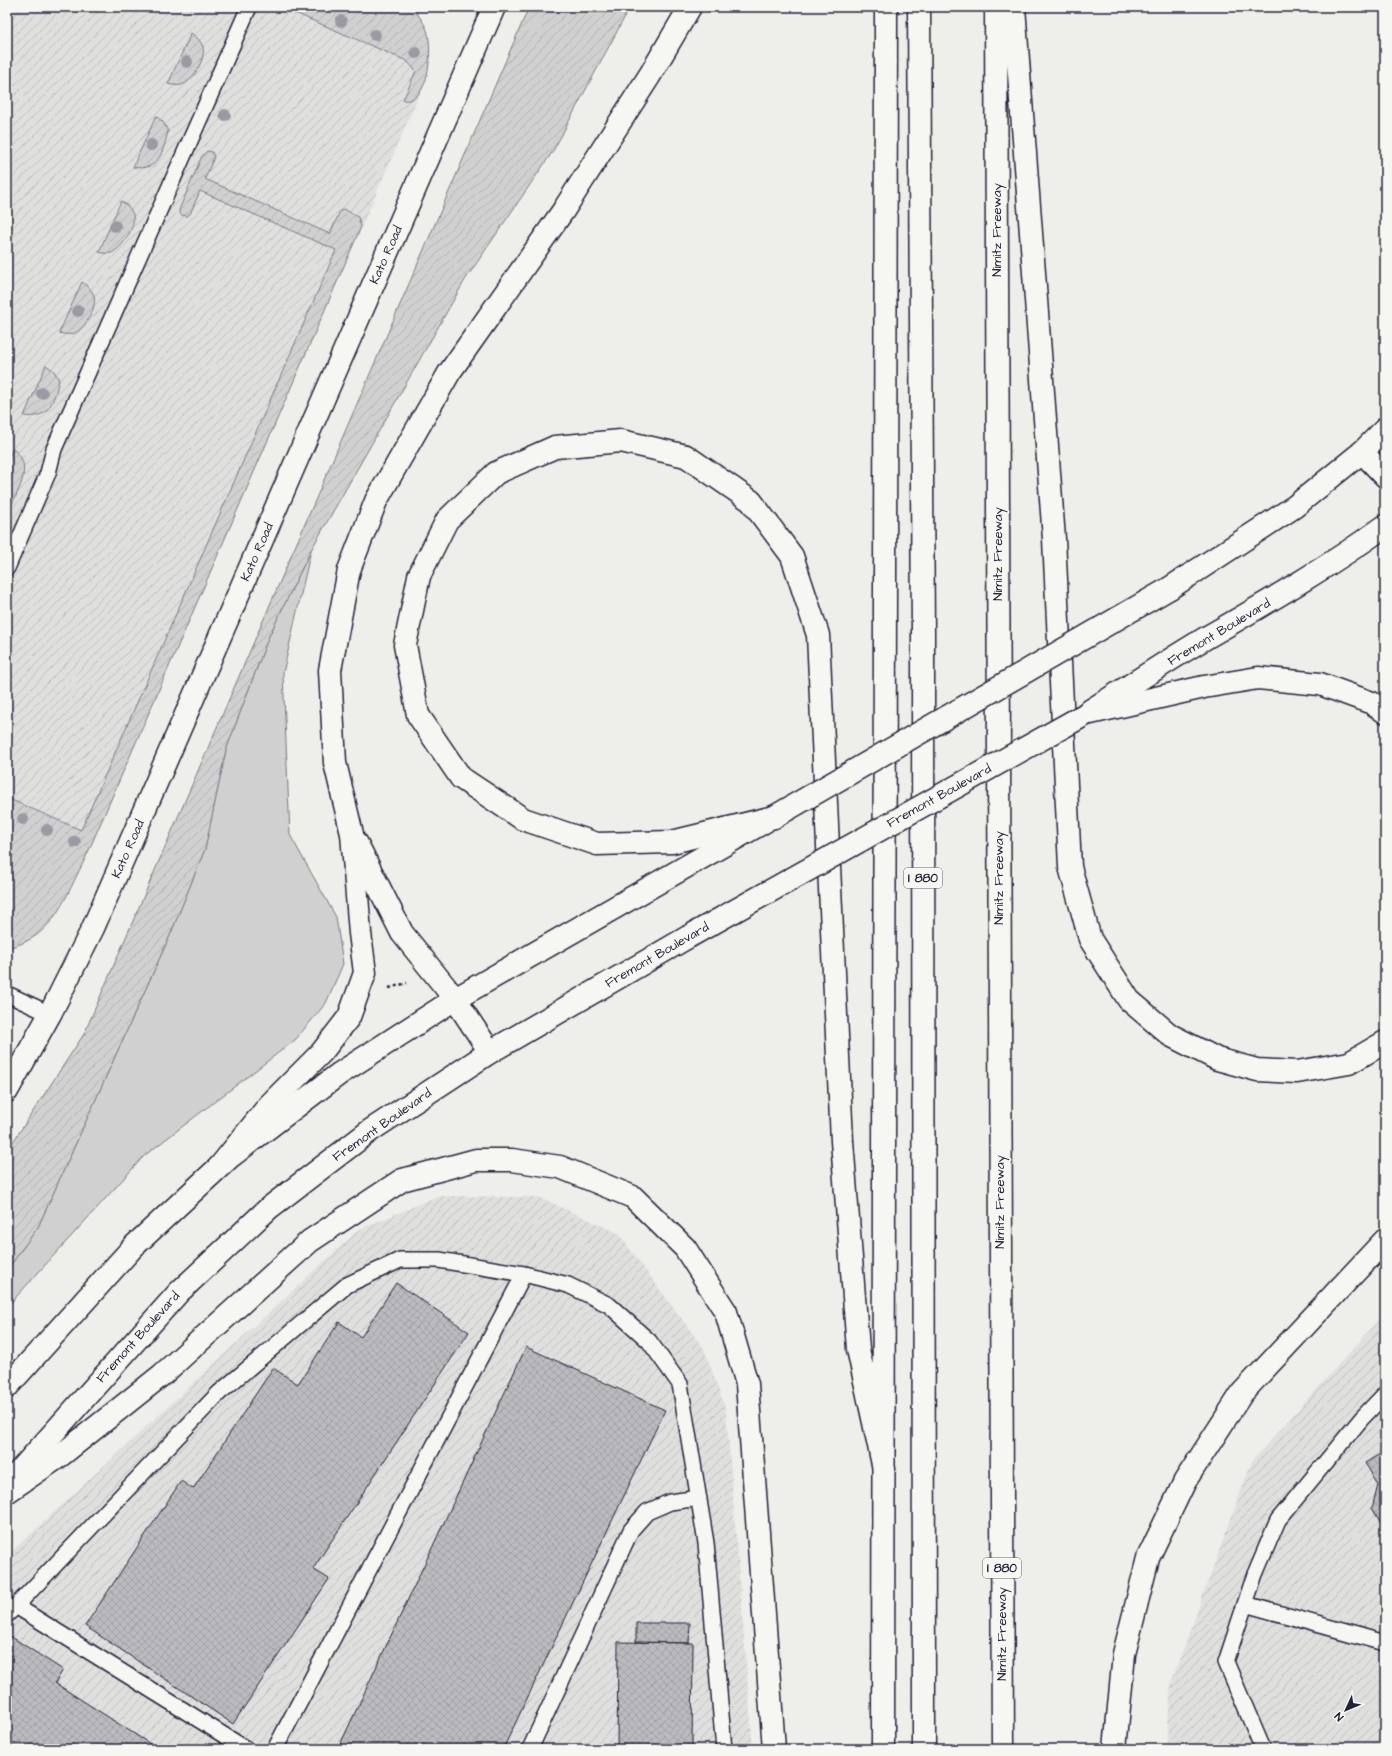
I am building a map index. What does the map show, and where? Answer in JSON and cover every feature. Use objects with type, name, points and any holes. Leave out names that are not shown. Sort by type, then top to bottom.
[{"type":"main road","points":[[221,1165],[270,1104],[322,1052],[349,1017],[365,973],[360,933],[352,834],[335,763],[330,670],[349,570],[376,500],[449,373],[563,211],[650,75],[690,7]]},
{"type":"main road","name":"I 880","points":[[884,1749],[886,7]]},
{"type":"main road","name":"I 880","points":[[919,7],[923,636],[924,1749]]},
{"type":"main road","name":"Nimitz Freeway","points":[[996,7],[1003,1749]]},
{"type":"main road","points":[[1014,7],[1053,523],[1070,867],[1090,939],[1129,1000],[1170,1035],[1217,1059],[1257,1070],[1297,1072],[1349,1063],[1385,1042]]},
{"type":"main road","name":"Kato Road","points":[[7,1091],[50,1014],[94,928],[490,8]]},
{"type":"main road","points":[[7,1387],[134,1246],[221,1165],[339,1074],[455,999],[1170,588],[1294,507],[1362,452],[1385,429]]},
{"type":"main road","points":[[774,817],[672,842],[597,844],[522,819],[461,778],[418,715],[405,645],[419,576],[447,520],[496,473],[555,447],[621,441],[686,456],[751,501],[792,556],[818,635],[842,1141],[858,1349],[884,1469]]},
{"type":"main road","points":[[1362,452],[1385,476]]},
{"type":"main road","name":"Fremont Boulevard","points":[[7,1485],[179,1292],[269,1208],[371,1130],[490,1052],[688,937],[1086,714],[1203,640],[1262,607],[1346,555],[1385,526]]},
{"type":"main road","points":[[1086,714],[1204,687],[1258,678],[1320,684],[1372,704],[1385,712]]},
{"type":"main road","points":[[352,834],[402,933],[455,999],[490,1052]]},
{"type":"main road","points":[[7,1492],[60,1456],[163,1374],[310,1241],[402,1180],[476,1160],[512,1160],[560,1167],[633,1197],[685,1248],[726,1312],[746,1384],[774,1749]]},
{"type":"main road","points":[[1115,1749],[1124,1654],[1148,1558],[1185,1481],[1242,1393],[1385,1240]]},
{"type":"lane","points":[[7,568],[48,473],[54,449],[249,7]]},
{"type":"lane","points":[[7,994],[50,1014]]},
{"type":"lane","points":[[246,1749],[12,1610],[219,1393],[347,1285],[400,1260],[439,1260],[524,1274],[568,1285],[609,1305],[648,1341],[680,1384],[706,1543],[724,1749]]},
{"type":"lane","points":[[275,1749],[524,1274]]},
{"type":"lane","points":[[1263,1749],[1226,1662],[1255,1574],[1278,1520],[1362,1418],[1385,1394]]},
{"type":"lane","points":[[530,1749],[631,1530],[647,1512],[670,1502],[699,1498]]},
{"type":"lane","points":[[1245,1604],[1385,1643]]},
{"type":"path","points":[[384,990],[412,982]]},
{"type":"shaded area","points":[[7,7],[412,7],[427,31],[430,51],[425,81],[85,859],[54,919],[39,935],[20,945],[7,948]]},
{"type":"shaded area","points":[[281,7],[412,7],[427,30],[430,49],[427,73],[424,85],[419,94],[412,99],[403,100],[416,71],[407,61]]},
{"type":"shaded area","points":[[529,7],[630,7],[553,151],[465,280],[311,550],[268,638],[226,750],[205,849],[171,933],[38,1227],[7,1270],[7,1151],[84,1034]]},
{"type":"shaded area","points":[[191,33],[198,39],[203,47],[200,64],[190,80],[181,85],[168,84]]},
{"type":"shaded area","points":[[156,116],[163,122],[168,131],[162,153],[154,163],[149,166],[142,168],[133,167]]},
{"type":"shaded area","points":[[207,151],[212,152],[214,157],[205,179],[330,234],[340,211],[344,209],[358,217],[361,227],[85,859],[64,901],[47,925],[36,935],[23,943],[7,948],[7,798],[81,830],[336,250],[200,191],[190,214],[187,216],[181,215],[179,210],[202,156]]},
{"type":"shaded area","points":[[121,201],[131,210],[133,215],[130,231],[124,242],[115,251],[111,253],[99,252]]},
{"type":"shaded area","points":[[82,282],[90,288],[94,296],[94,307],[92,313],[89,319],[77,332],[72,334],[59,333]]},
{"type":"shaded area","points":[[46,365],[54,371],[59,380],[52,402],[45,412],[39,415],[24,416]]},
{"type":"shaded area","points":[[13,449],[20,456],[24,472],[19,489],[7,514],[7,461]]},
{"type":"shaded area","points":[[311,550],[283,673],[290,835],[336,917],[343,964],[326,1003],[295,1040],[144,1156],[7,1307],[7,1270],[38,1227],[171,933],[205,849],[226,750],[268,638]]},
{"type":"shaded area","points":[[438,1196],[539,1197],[618,1233],[704,1349],[726,1410],[753,1749],[7,1749],[7,1556],[358,1230]]},
{"type":"shaded area","points":[[1385,1313],[1385,1749],[1166,1749],[1171,1683],[1252,1461]]},
{"type":"building","points":[[396,1283],[469,1332],[313,1569],[329,1579],[233,1724],[85,1626],[181,1481],[193,1489],[273,1368],[298,1384],[339,1322],[361,1337]]},
{"type":"building","points":[[526,1347],[665,1410],[503,1749],[338,1749]]},
{"type":"building","points":[[1385,1451],[1385,1530],[1372,1508],[1378,1484],[1365,1463]]},
{"type":"building","points":[[636,1623],[690,1623],[689,1643],[636,1642]]},
{"type":"building","points":[[7,1634],[63,1670],[55,1683],[158,1749],[7,1749]]},
{"type":"building","points":[[618,1642],[693,1643],[692,1749],[617,1749]]}]
